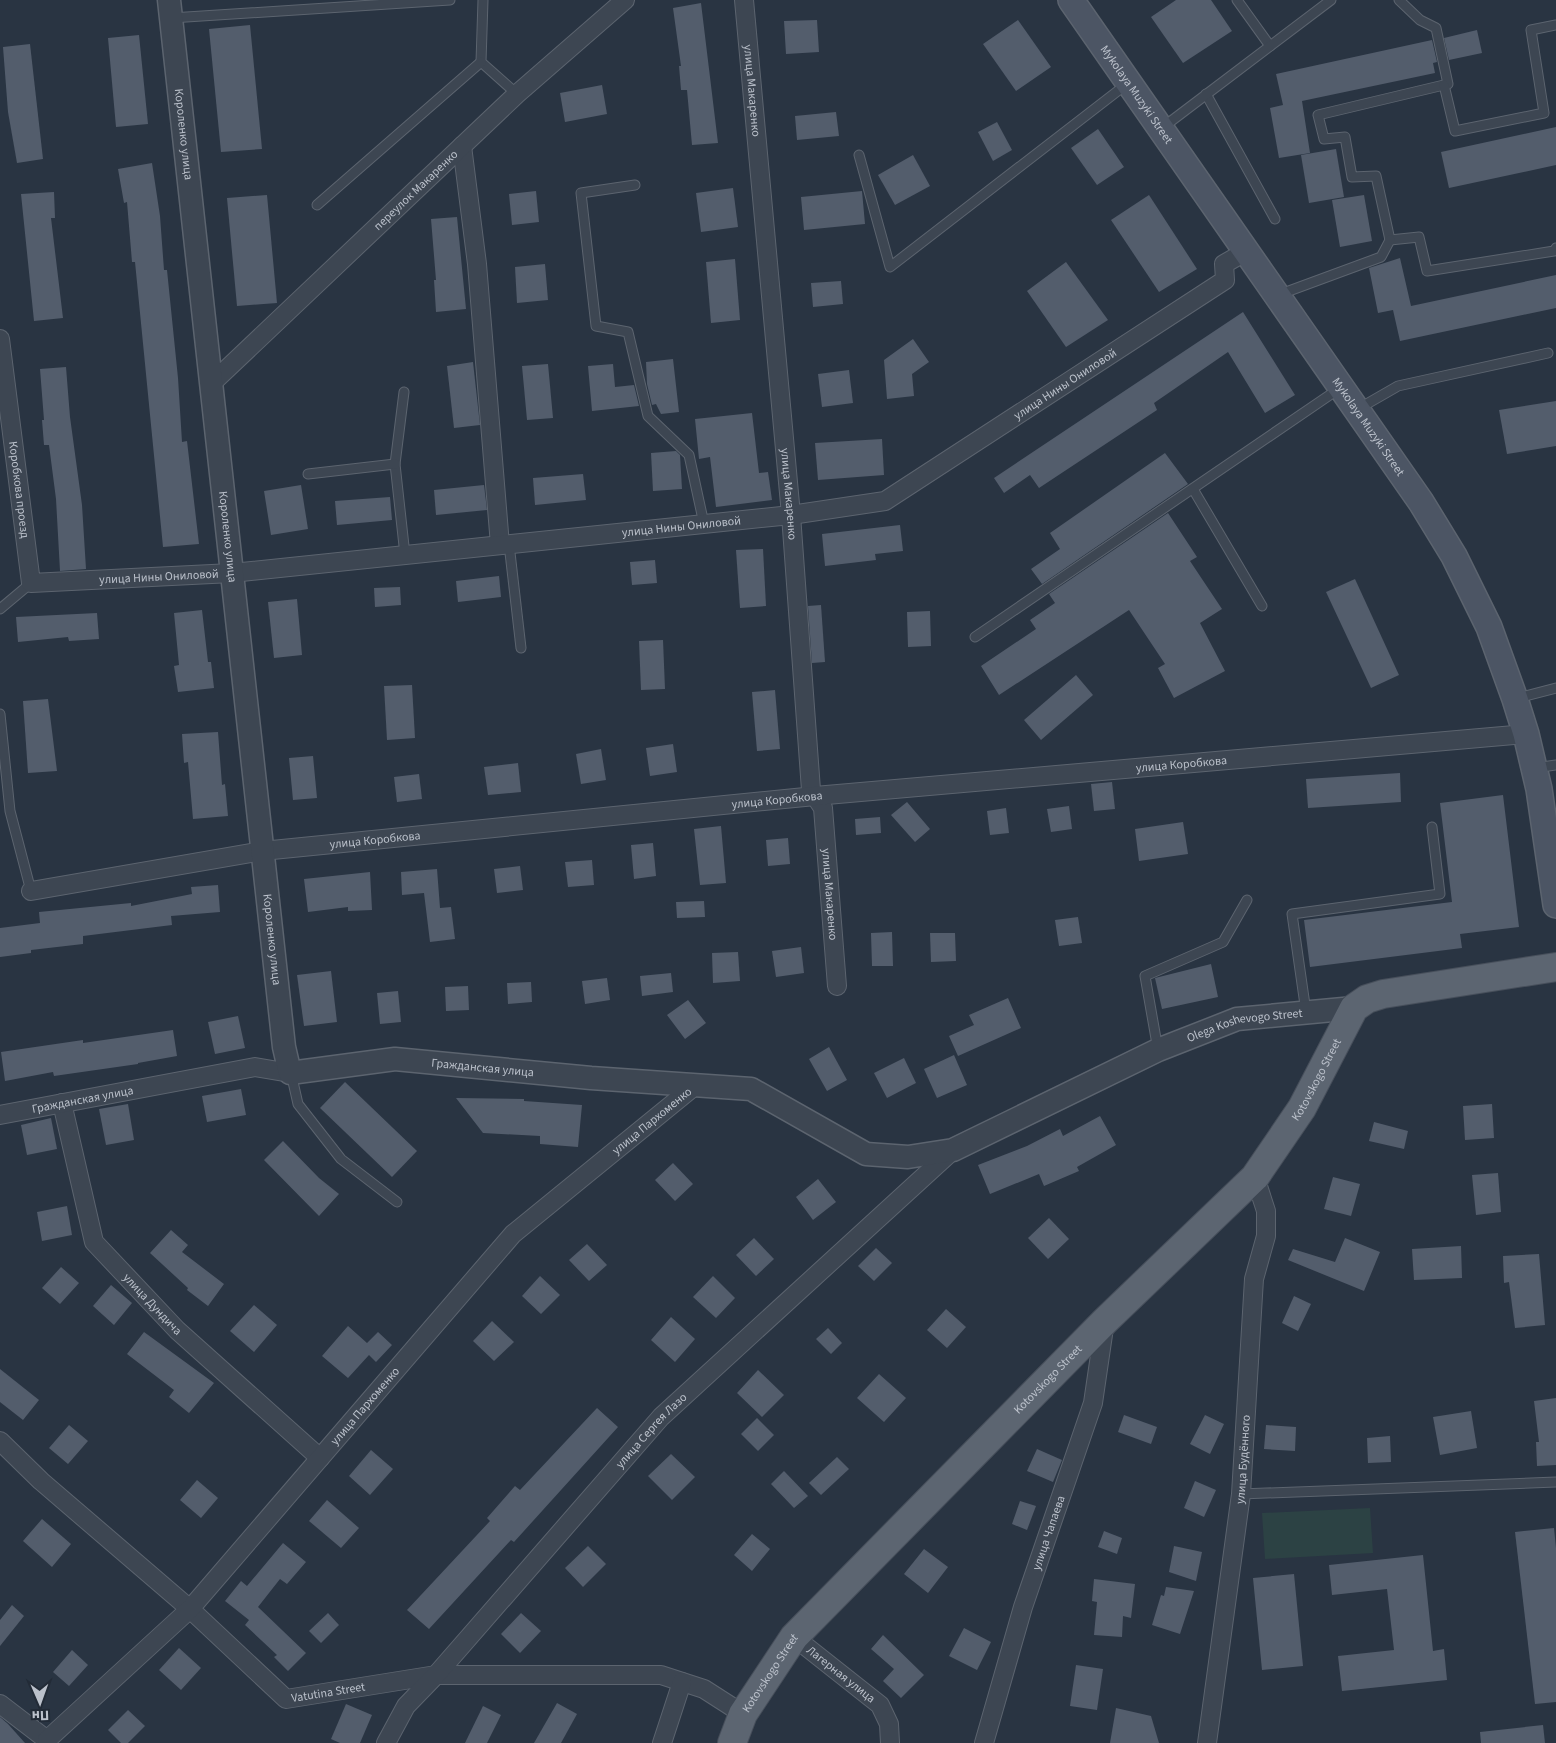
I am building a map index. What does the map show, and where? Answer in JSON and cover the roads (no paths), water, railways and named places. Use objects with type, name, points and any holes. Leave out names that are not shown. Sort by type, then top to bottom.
[{"type":"main road","name":"Mykolaya Muzyki Street","points":[[1071,0],[1420,502],[1454,556],[1489,627],[1526,734],[1545,766],[1556,905]]},
{"type":"main road","name":"Olega Koshevogo Street","points":[[1354,1008],[1367,999],[1382,994],[1556,967]]},
{"type":"main road","name":"Kotovskogo Street","points":[[732,1743],[743,1714],[794,1637],[1106,1320],[1255,1177],[1302,1108],[1354,1008]]},
{"type":"street","name":"переулок Макаренко","points":[[211,384],[517,94],[625,0]]},
{"type":"street","name":"улица Макаренко","points":[[744,0],[790,515],[811,790],[823,808],[837,986]]},
{"type":"street","name":"Короленко улица","points":[[170,9],[284,1047],[290,1073]]},
{"type":"street","points":[[462,146],[477,264],[505,545]]},
{"type":"street","name":"улица Нины Ониловой","points":[[31,583],[232,573],[790,515],[885,501],[1225,280],[1224,264],[1245,252]]},
{"type":"street","name":"Коробкова проезд","points":[[0,339],[31,583]]},
{"type":"street","name":"улица Коробкова","points":[[31,891],[262,851],[815,796],[1526,734]]},
{"type":"street","name":"Olega Koshevogo Street","points":[[953,1150],[1158,1050],[1237,1019],[1354,1008]]},
{"type":"street","name":"Гражданская улица","points":[[0,1115],[254,1068],[290,1073],[395,1059],[591,1078],[751,1089],[866,1154],[908,1157],[953,1150]]},
{"type":"street","name":"улица Пархоменко","points":[[47,1742],[190,1609],[513,1234],[697,1084]]},
{"type":"street","name":"улица Дундича","points":[[62,1103],[94,1242],[177,1330],[320,1458]]},
{"type":"street","name":"улица Сергея Лазо","points":[[386,1743],[406,1706],[436,1675],[661,1417],[953,1150]]},
{"type":"street","name":"улица Будённого","points":[[1207,1743],[1241,1494],[1254,1279],[1266,1236],[1266,1211],[1255,1177]]},
{"type":"street","name":"улица Чапаева","points":[[984,1743],[1023,1608],[1093,1403],[1106,1320]]},
{"type":"street","name":"Vatutina Street","points":[[0,1441],[41,1481],[190,1609],[286,1699],[436,1675],[661,1675],[704,1689],[743,1714]]},
{"type":"street","name":"Лагерная улица","points":[[794,1637],[880,1705],[889,1724],[890,1743]]},
{"type":"street","points":[[662,1743],[682,1682]]},
{"type":"street","points":[[0,1704],[47,1742]]},
{"type":"lane","points":[[170,9],[450,0]]},
{"type":"lane","points":[[317,205],[481,62],[482,0]]},
{"type":"lane","points":[[1237,0],[1270,46]]},
{"type":"lane","points":[[1160,130],[1331,0]]},
{"type":"lane","points":[[1276,296],[1382,257],[1390,240],[1376,176],[1352,178],[1345,137],[1324,139],[1318,115],[1448,84],[1436,28],[1420,20],[1399,0]]},
{"type":"lane","points":[[1444,85],[1455,131],[1544,113],[1530,30],[1556,25]]},
{"type":"lane","points":[[481,62],[517,94]]},
{"type":"lane","points":[[859,155],[890,266],[1128,83]]},
{"type":"lane","points":[[1206,94],[1275,220]]},
{"type":"lane","points":[[634,185],[581,193],[596,326],[628,332],[648,416],[689,454],[704,524]]},
{"type":"lane","points":[[1390,240],[1419,237],[1427,271],[1554,251],[1556,248]]},
{"type":"lane","points":[[1356,410],[1398,386],[1548,353]]},
{"type":"lane","points":[[975,637],[1340,388]]},
{"type":"lane","points":[[404,392],[395,464],[405,555]]},
{"type":"lane","points":[[308,474],[395,464]]},
{"type":"lane","points":[[1193,489],[1262,606]]},
{"type":"lane","points":[[505,545],[521,648]]},
{"type":"lane","points":[[0,610],[31,583]]},
{"type":"lane","points":[[1515,699],[1556,688]]},
{"type":"lane","points":[[0,714],[10,811],[31,891]]},
{"type":"lane","points":[[1306,1013],[1292,914],[1440,894],[1432,826]]},
{"type":"lane","points":[[1158,1050],[1146,976],[1224,942],[1247,900]]},
{"type":"lane","points":[[290,1073],[298,1104],[341,1160],[397,1202]]},
{"type":"lane","points":[[1241,1494],[1556,1482]]}]
